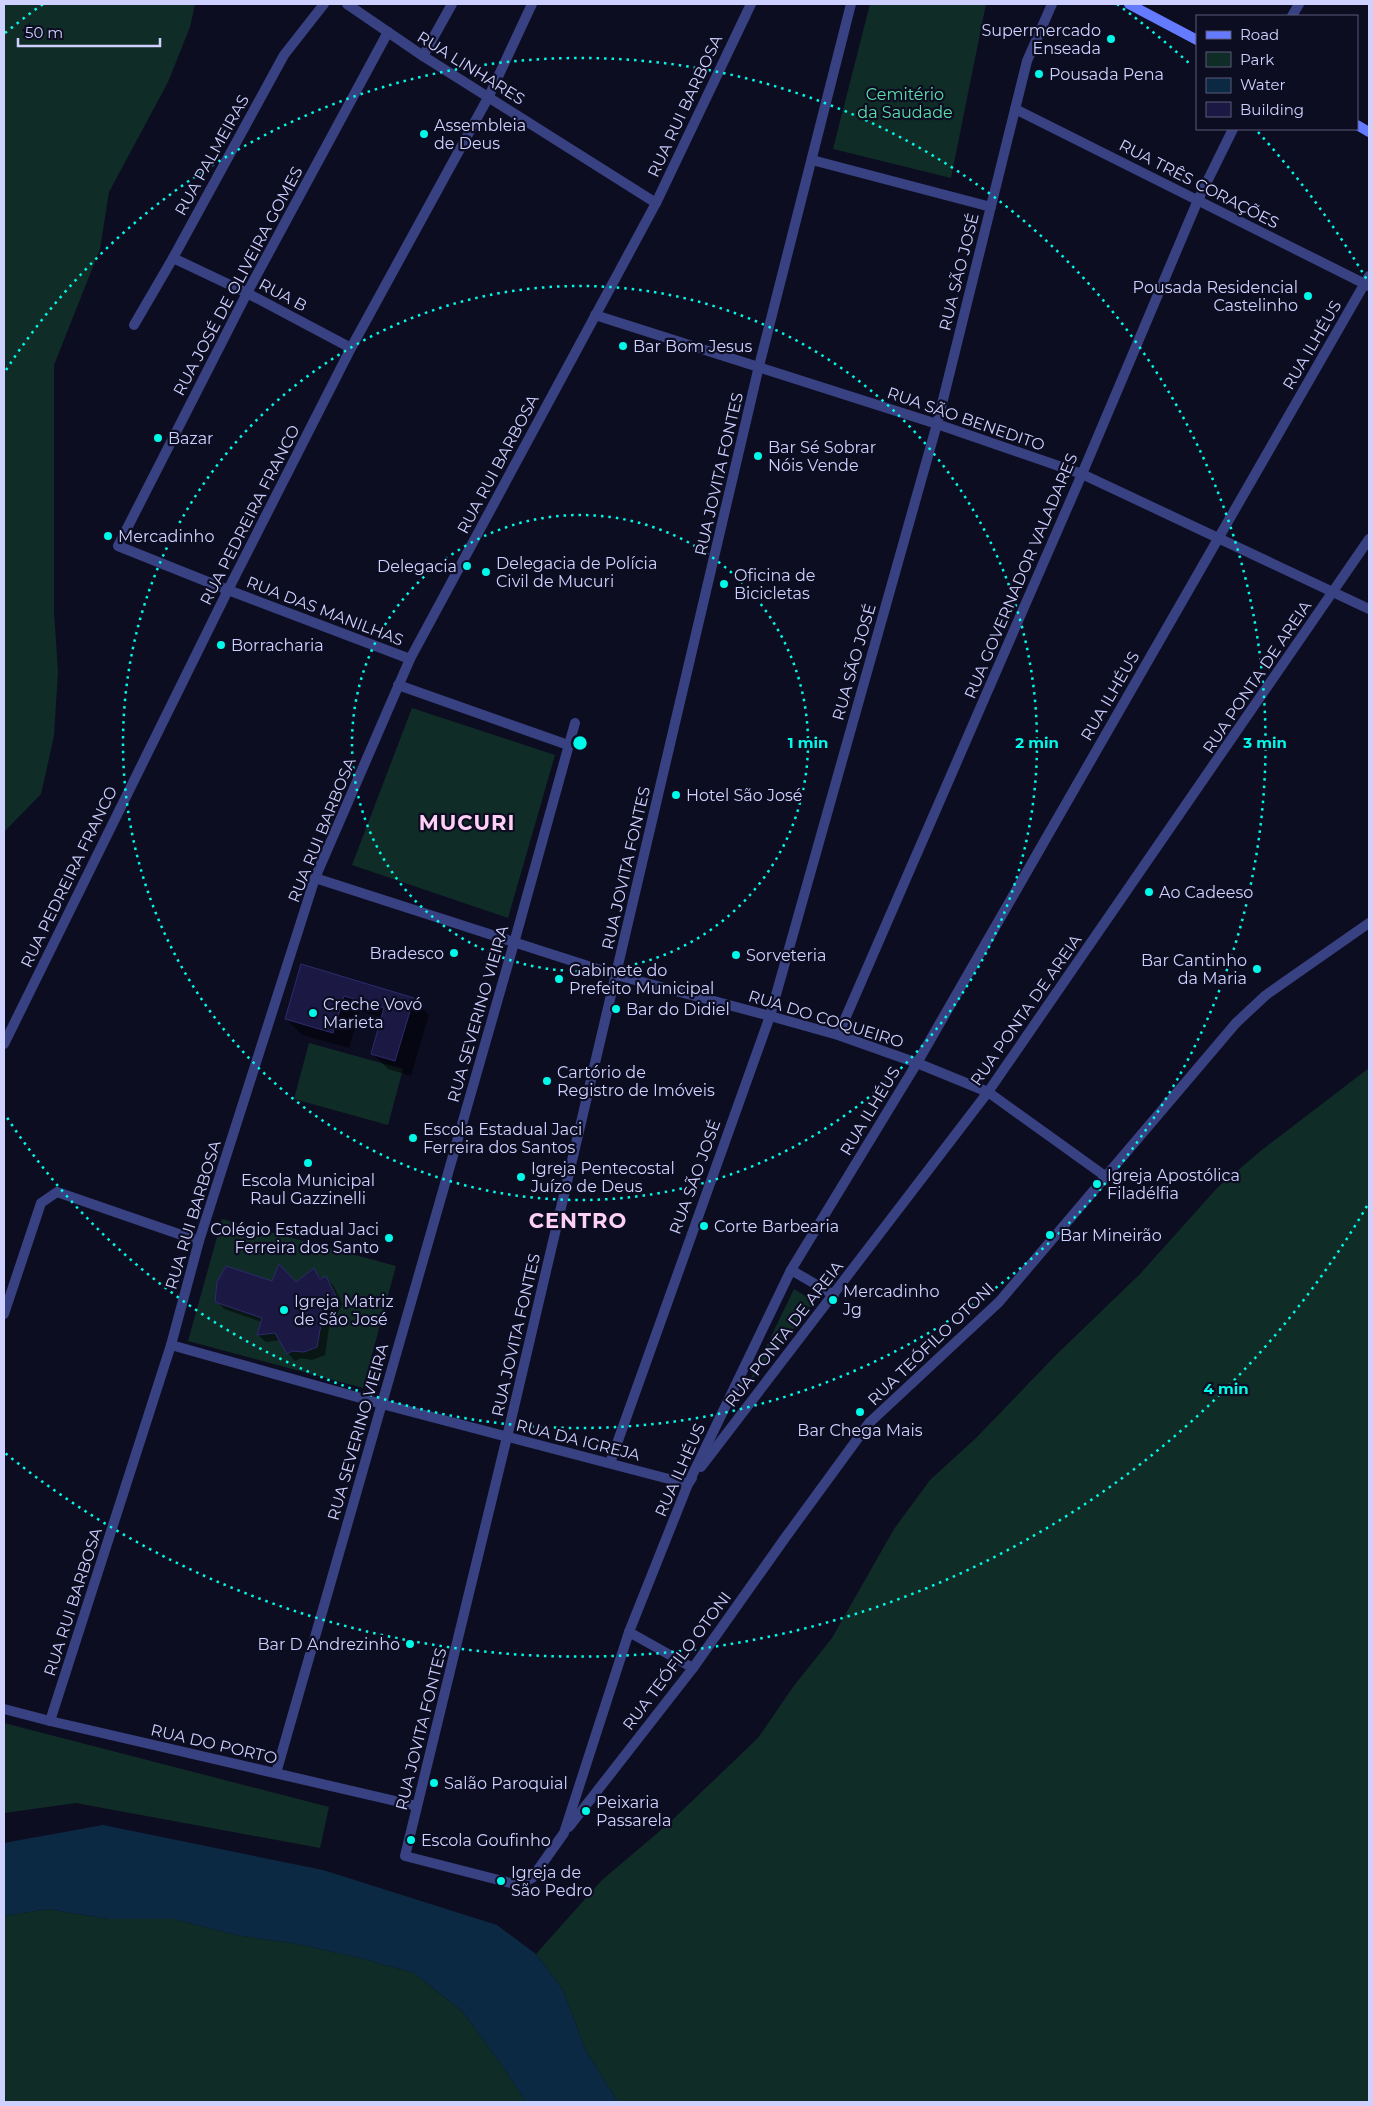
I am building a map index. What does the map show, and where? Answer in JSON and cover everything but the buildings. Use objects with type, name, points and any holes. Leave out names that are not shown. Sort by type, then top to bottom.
[{"type":"street","name":"RUA PALMEIRAS","points":[[134,325],[284,56],[324,4]]},
{"type":"street","name":"RUA LINHARES","points":[[347,4],[424,56],[656,203]]},
{"type":"street","points":[[424,56],[452,4]]},
{"type":"street","name":"RUA PEDREIRA FRANCO","points":[[4,1044],[228,590],[351,348],[489,96],[532,4]]},
{"type":"street","name":"RUA RUI BARBOSA","points":[[50,1721],[171,1345],[199,1240],[315,878],[410,659],[656,203],[750,4]]},
{"type":"street","name":"RUA JOVITA FONTES","points":[[405,1856],[508,1437],[760,366],[851,4]]},
{"type":"street","name":"RUA SÃO JOSÉ","points":[[610,1463],[770,1016],[937,424],[1027,61],[1052,4]]},
{"type":"street","points":[[1129,4],[1196,39]]},
{"type":"street","points":[[1293,15],[1300,4]]},
{"type":"street","name":"RUA JOSÉ DE OLIVEIRA GOMES","points":[[118,546],[247,293],[388,32]]},
{"type":"street","name":"RUA TRÊS CORAÇÕES","points":[[1015,108],[1198,200],[1368,282]]},
{"type":"street","points":[[1358,126],[1369,132]]},
{"type":"street","name":"RUA GOVERNADOR VALADARES","points":[[838,1036],[1082,474],[1198,200],[1233,130]]},
{"type":"street","points":[[812,160],[991,207]]},
{"type":"street","name":"RUA B","points":[[173,258],[247,293],[351,348]]},
{"type":"street","name":"RUA ILHÉUS","points":[[405,1856],[518,1885],[532,1878],[564,1833],[629,1632],[688,1484],[791,1270],[917,1063],[1217,539],[1368,282]]},
{"type":"street","name":"RUA SÃO BENEDITO","points":[[595,314],[937,424],[1082,474],[1369,609]]},
{"type":"street","name":"RUA PONTA DE AREIA","points":[[688,1484],[988,1092],[1369,539]]},
{"type":"street","name":"RUA DAS MANILHAS","points":[[118,546],[410,659]]},
{"type":"street","points":[[398,685],[568,745]]},
{"type":"street","name":"RUA SEVERINO VIEIRA","points":[[276,1773],[514,943],[574,723]]},
{"type":"street","name":"RUA DO COQUEIRO","points":[[315,878],[616,976],[770,1016],[838,1036],[917,1063],[988,1092],[1105,1176]]},
{"type":"street","name":"RUA TEÓFILO OTONI","points":[[564,1833],[693,1668],[784,1538],[870,1423],[999,1302],[1236,1023],[1266,995],[1369,922]]},
{"type":"street","points":[[4,1314],[41,1203],[57,1192],[199,1240]]},
{"type":"street","points":[[791,1270],[834,1295]]},
{"type":"street","name":"RUA DA IGREJA","points":[[171,1345],[382,1404],[688,1484]]},
{"type":"street","points":[[629,1632],[693,1668]]},
{"type":"street","name":"RUA DO PORTO","points":[[4,1709],[417,1806]]},
{"type":"green space","points":[[4,4],[195,4],[190,27],[168,82],[109,192],[100,249],[54,365],[54,611],[58,672],[54,736],[41,794],[4,832]]},
{"type":"green space","name":"Cemitério da Saudade","points":[[870,4],[986,4],[951,178],[833,149]]},
{"type":"green space","points":[[412,708],[555,755],[508,918],[352,865]]},
{"type":"green space","points":[[309,1043],[403,1069],[388,1125],[294,1099]]},
{"type":"green space","points":[[1369,1068],[1369,2102],[618,2102],[586,2051],[563,1990],[536,1954],[602,1880],[667,1825],[758,1738],[793,1687],[832,1638],[894,1529],[930,1480],[975,1439],[1056,1355],[1140,1274],[1218,1187],[1263,1149]]},
{"type":"green space","points":[[222,1219],[396,1266],[363,1388],[188,1341]]},
{"type":"green space","points":[[794,1289],[815,1302],[747,1386]]},
{"type":"green space","points":[[4,1723],[329,1807],[320,1848],[76,1803],[4,1813]]},
{"type":"green space","points":[[48,1909],[109,1919],[174,1919],[236,1935],[297,1944],[356,1957],[414,1973],[463,2012],[526,2102],[4,2102],[4,1916]]},
{"type":"water","points":[[103,1825],[323,1870],[497,1925],[536,1954],[563,1990],[586,2051],[618,2102],[526,2102],[463,2012],[414,1973],[356,1957],[297,1944],[236,1935],[174,1919],[109,1919],[48,1909],[4,1916],[4,1843]]},
{"type":"place","name":"Supermercado Enseada","points":[[1111,39]]},
{"type":"place","name":"Pousada Pena","points":[[1039,74]]},
{"type":"place","name":"Assembleia de Deus","points":[[424,134]]},
{"type":"place","name":"Pousada Residencial Castelinho","points":[[1308,296]]},
{"type":"place","name":"Bar Bom Jesus","points":[[623,346]]},
{"type":"place","name":"Bazar","points":[[158,438]]},
{"type":"place","name":"Bar Sé Sobrar Nóis Vende","points":[[758,456]]},
{"type":"place","name":"Mercadinho","points":[[108,536]]},
{"type":"place","name":"Delegacia","points":[[467,566]]},
{"type":"place","name":"Delegacia de Polícia Civil de Mucuri","points":[[486,572]]},
{"type":"place","name":"Oficina de Bicicletas","points":[[724,584]]},
{"type":"place","name":"Borracharia","points":[[221,645]]},
{"type":"place","name":"Hotel São José","points":[[676,795]]},
{"type":"place","name":"Ao Cadeeso","points":[[1149,892]]},
{"type":"place","name":"Bradesco","points":[[454,953]]},
{"type":"place","name":"Sorveteria","points":[[736,955]]},
{"type":"place","name":"Bar Cantinho da Maria","points":[[1257,969]]},
{"type":"place","name":"Gabinete do Prefeito Municipal","points":[[559,979]]},
{"type":"place","name":"Bar do Didiel","points":[[616,1009]]},
{"type":"place","name":"Creche Vovó Marieta","points":[[313,1013]]},
{"type":"place","name":"Cartório de Registro de Imóveis","points":[[547,1081]]},
{"type":"place","name":"Escola Estadual Jaci Ferreira dos Santos","points":[[413,1138]]},
{"type":"place","name":"Escola Municipal Raul Gazzinelli","points":[[308,1163]]},
{"type":"place","name":"Igreja Pentecostal Juízo de Deus","points":[[521,1177]]},
{"type":"place","name":"Igreja Apostólica Filadélfia","points":[[1097,1184]]},
{"type":"place","name":"Corte Barbearia","points":[[704,1226]]},
{"type":"place","name":"Bar Mineirão","points":[[1050,1235]]},
{"type":"place","name":"Colégio Estadual Jaci Ferreira dos Santo","points":[[389,1238]]},
{"type":"place","name":"Mercadinho Jg","points":[[833,1300]]},
{"type":"place","name":"Igreja Matriz de São José","points":[[284,1310]]},
{"type":"place","name":"Bar Chega Mais","points":[[860,1412]]},
{"type":"place","name":"Bar D Andrezinho","points":[[410,1644]]},
{"type":"place","name":"Salão Paroquial","points":[[434,1783]]},
{"type":"place","name":"Peixaria Passarela","points":[[586,1811]]},
{"type":"place","name":"Escola Goufinho","points":[[411,1840]]},
{"type":"place","name":"Igreja de São Pedro","points":[[501,1881]]},
{"type":"district","name":"MUCURI","points":[[467,822]]},
{"type":"district","name":"CENTRO","points":[[578,1220]]}]
